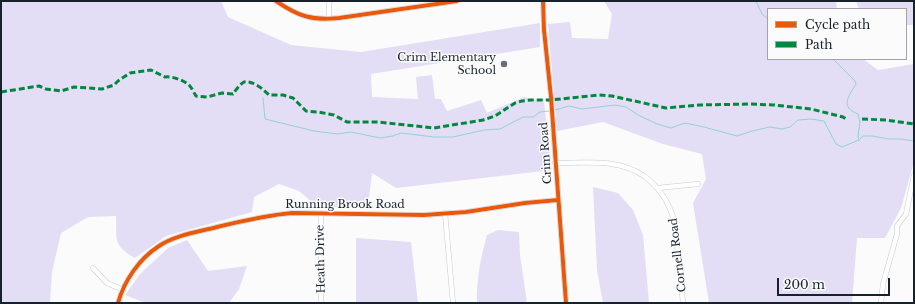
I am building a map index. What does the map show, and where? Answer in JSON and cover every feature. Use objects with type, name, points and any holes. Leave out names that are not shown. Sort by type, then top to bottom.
[{"type":"street","points":[[276,1],[289,10],[304,16],[329,19],[424,3],[457,1]]},
{"type":"street","points":[[329,1],[329,19]]},
{"type":"street","name":"Crim Road","points":[[543,1],[544,30],[566,303]]},
{"type":"street","name":"Cornell Road","points":[[555,163],[617,164],[642,175],[657,188],[673,213],[676,224],[683,303]]},
{"type":"street","points":[[881,303],[883,284],[897,234],[897,226],[906,214],[914,175]]},
{"type":"street","points":[[657,188],[698,184]]},
{"type":"street","name":"Running Brook Road","points":[[118,303],[127,281],[141,262],[166,242],[194,232],[269,216],[292,213],[445,214],[558,200]]},
{"type":"street","name":"Heath Drive","points":[[321,214],[321,303]]},
{"type":"street","points":[[445,214],[453,303]]},
{"type":"street","points":[[93,268],[107,283],[123,290]]},
{"type":"shaded area","points":[[1,1],[221,1],[228,17],[291,45],[361,52],[540,23],[540,47],[371,74],[372,97],[418,99],[416,77],[432,75],[435,99],[441,99],[447,111],[481,100],[487,113],[524,97],[544,102],[552,170],[396,188],[372,173],[368,207],[318,207],[299,191],[279,184],[254,197],[252,212],[166,236],[135,258],[122,249],[117,241],[116,216],[88,217],[61,233],[52,272],[50,303],[1,303]]},
{"type":"shaded area","points":[[604,1],[836,1],[837,8],[767,8],[767,60],[864,60],[878,70],[914,64],[914,162],[901,208],[885,238],[857,238],[852,303],[709,303],[693,203],[706,179],[702,154],[663,144],[603,122],[557,131],[548,24],[570,22],[572,38],[608,39],[612,14]]},
{"type":"shaded area","points":[[856,1],[914,1],[914,25],[907,25],[907,8],[859,8]]},
{"type":"shaded area","points":[[593,187],[618,193],[633,210],[643,235],[649,303],[603,303],[597,270]]},
{"type":"shaded area","points":[[498,230],[519,232],[520,255],[527,303],[477,303],[479,269],[487,235]]},
{"type":"shaded area","points":[[356,238],[411,242],[418,303],[356,303]]},
{"type":"shaded area","points":[[187,240],[208,271],[247,266],[239,289],[229,303],[146,303],[125,295],[140,274],[168,248]]},
{"type":"waterway","points":[[756,1],[762,14],[767,18]]},
{"type":"waterway","points":[[834,60],[855,81],[856,84],[848,97],[847,105],[852,111],[858,114],[860,122],[858,136],[859,140]]},
{"type":"waterway","points":[[263,98],[265,119],[314,131],[338,134],[351,132],[380,138],[401,133],[434,137],[453,137],[484,130],[500,129],[523,117],[533,117],[540,112],[549,111]]},
{"type":"waterway","points":[[555,110],[569,106],[582,109],[615,105],[626,107],[657,124],[671,128],[685,123],[737,136],[770,127],[782,129],[790,127],[798,120],[811,119],[824,121],[836,144],[842,147],[859,140],[863,136],[914,141]]},
{"type":"marked path","points":[[1,92],[39,86],[46,89],[61,91],[74,87],[102,89],[114,85],[130,73],[151,70],[165,77],[174,78],[184,82],[190,86],[196,96],[207,97],[222,93],[233,94],[241,84],[244,82],[251,82],[269,95],[283,95],[293,98],[306,111],[334,115],[347,122],[378,122],[434,128],[483,120],[495,116],[515,103],[522,101],[551,100],[599,95],[612,96],[666,108],[699,105],[774,105],[811,109],[846,119]]},
{"type":"marked path","points":[[862,119],[886,120],[914,124]]},
{"type":"cycle path","points":[[276,1],[298,14],[321,19],[339,18],[457,1]]},
{"type":"cycle path","points":[[543,1],[544,30],[551,97],[566,303]]},
{"type":"cycle path","points":[[118,303],[128,279],[145,257],[165,242],[179,236],[195,232],[264,217],[292,213],[424,215],[466,212],[525,203],[558,200]]},
{"type":"place","name":"Crim Elementary School","points":[[504,64]]}]
